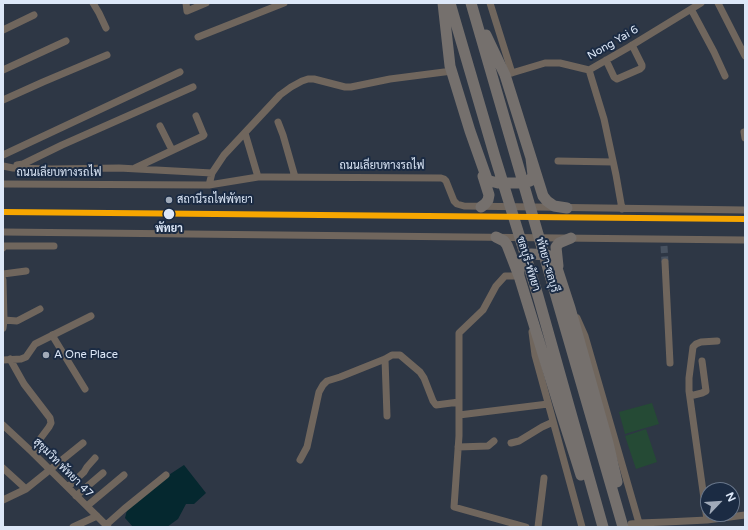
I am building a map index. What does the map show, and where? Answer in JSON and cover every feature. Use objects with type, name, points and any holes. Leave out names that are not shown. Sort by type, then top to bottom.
[{"type":"highway","points":[[443,3],[450,66],[489,195],[488,200],[481,207]]},
{"type":"highway","name":"ชลบุรี-พัทยา","points":[[450,3],[538,296],[602,526]]},
{"type":"highway","points":[[472,5],[509,74],[531,158],[542,192],[549,203],[554,206],[567,208]]},
{"type":"highway","name":"พัทยา-ชลบุรี","points":[[472,5],[625,524]]},
{"type":"highway","points":[[470,131],[486,177],[489,181],[501,183],[521,183],[530,181],[533,171],[531,158]]},
{"type":"highway","points":[[496,237],[504,241],[507,245],[519,276],[576,459],[602,526]]},
{"type":"highway","points":[[558,270],[556,248],[559,243],[571,238]]},
{"type":"highway","points":[[519,276],[518,262],[525,256],[531,254],[547,255],[550,256],[555,262],[576,329],[608,443],[625,524]]},
{"type":"street","points":[[93,3],[106,28]]},
{"type":"street","points":[[186,3],[187,11],[206,3]]},
{"type":"street","points":[[198,37],[284,3]]},
{"type":"street","points":[[490,3],[509,74]]},
{"type":"street","name":"Nong Yai 6","points":[[509,74],[545,63],[560,63],[588,70],[701,3]]},
{"type":"street","points":[[718,3],[745,56]]},
{"type":"street","points":[[691,9],[725,76]]},
{"type":"street","points":[[3,30],[34,15]]},
{"type":"street","points":[[3,70],[66,41]]},
{"type":"street","points":[[606,60],[614,77],[617,79],[640,69],[642,65],[632,45]]},
{"type":"street","points":[[3,100],[107,55]]},
{"type":"street","points":[[588,70],[604,119],[622,209]]},
{"type":"street","points":[[210,186],[212,173],[224,155],[280,95],[302,81],[314,79],[351,87],[390,79],[452,71]]},
{"type":"street","points":[[3,155],[180,72]]},
{"type":"street","points":[[3,166],[23,164],[62,145],[193,87]]},
{"type":"street","points":[[133,169],[204,135],[196,116]]},
{"type":"street","points":[[278,122],[295,177]]},
{"type":"street","points":[[160,126],[172,150]]},
{"type":"street","points":[[245,133],[258,177]]},
{"type":"street","points":[[558,161],[613,162]]},
{"type":"street","points":[[3,166],[13,168],[133,169],[212,173]]},
{"type":"street","name":"ถนนเลียบทางรถไฟ","points":[[3,184],[210,186],[258,177],[441,178],[446,181],[454,201],[457,204],[464,206],[742,210]]},
{"type":"street","points":[[742,210],[745,204]]},
{"type":"street","points":[[3,232],[571,238],[664,242],[745,240]]},
{"type":"street","points":[[3,248],[4,246],[54,246]]},
{"type":"street","points":[[665,262],[670,363]]},
{"type":"street","points":[[3,274],[26,271]]},
{"type":"street","points":[[519,276],[505,276],[496,286],[483,310],[459,333],[459,415],[454,507],[521,526]]},
{"type":"street","points":[[3,280],[3,328]]},
{"type":"street","points":[[563,287],[585,336],[639,522]]},
{"type":"street","points":[[528,305],[535,355],[582,527]]},
{"type":"street","points":[[4,320],[16,321],[40,309]]},
{"type":"street","points":[[6,360],[21,359],[26,357],[36,344],[91,316]]},
{"type":"street","points":[[52,335],[85,389]]},
{"type":"street","points":[[702,482],[688,378],[693,347],[701,342],[717,341]]},
{"type":"street","points":[[300,460],[307,447],[319,392],[327,381],[392,355],[400,355],[424,378],[432,401],[436,405],[459,402]]},
{"type":"street","points":[[385,359],[387,416]]},
{"type":"street","points":[[6,360],[50,418],[51,423],[40,439],[40,444],[32,452]]},
{"type":"street","points":[[690,396],[702,393],[706,390],[702,361]]},
{"type":"street","points":[[459,415],[548,404]]},
{"type":"street","points":[[511,443],[519,441],[542,426],[553,422]]},
{"type":"street","name":"สุขุมวิท พัทยา 47","points":[[3,425],[107,526]]},
{"type":"street","points":[[458,447],[488,446],[494,441]]},
{"type":"street","points":[[3,500],[26,489],[83,443]]},
{"type":"street","points":[[68,487],[84,472],[86,467],[95,458]]},
{"type":"street","points":[[3,468],[26,489]]},
{"type":"street","points":[[76,496],[102,473]]},
{"type":"street","points":[[87,506],[124,475]]},
{"type":"street","points":[[107,526],[124,509],[166,475]]},
{"type":"street","points":[[538,527],[544,478]]},
{"type":"street","points":[[73,527],[96,516]]},
{"type":"street","points":[[625,524],[639,522],[664,525],[700,521]]},
{"type":"green space","points":[[652,403],[659,424],[625,434],[619,412]]},
{"type":"green space","points":[[646,429],[657,462],[636,469],[625,436]]},
{"type":"shaded area","points":[[184,465],[206,493],[194,504],[186,504],[178,519],[167,527],[133,527],[125,518],[127,510],[155,484]]},
{"type":"tunnel","points":[[664,246],[665,262]]},
{"type":"transit line","points":[[3,212],[745,219]]},
{"type":"place","name":"สถานีรถไฟพัทยา","points":[[169,200]]},
{"type":"place","name":"พัทยา","points":[[169,214]]},
{"type":"place","name":"A One Place","points":[[46,355]]}]
